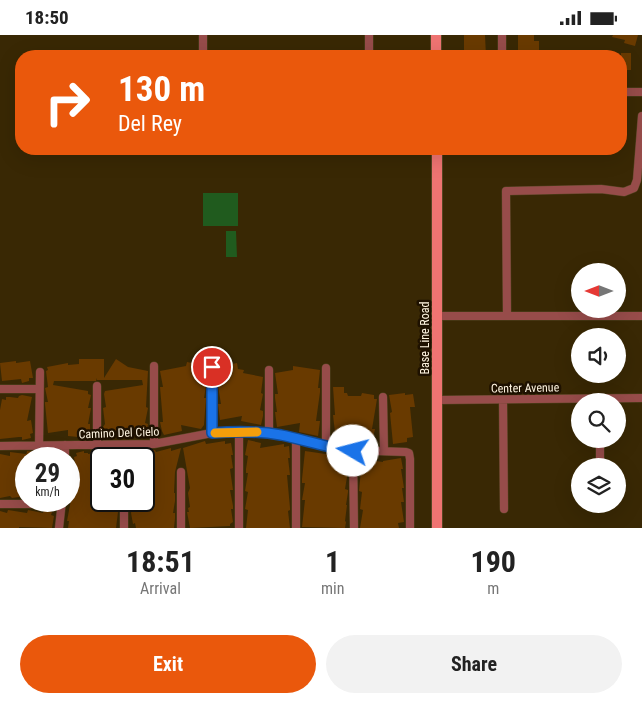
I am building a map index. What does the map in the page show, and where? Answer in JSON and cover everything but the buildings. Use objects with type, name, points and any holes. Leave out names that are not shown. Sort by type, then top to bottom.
[{"type":"main road","points":[[436,35],[436,50]]},
{"type":"main road","name":"Base Line Road","points":[[437,155],[437,528]]},
{"type":"street","points":[[203,35],[203,50]]},
{"type":"street","points":[[369,35],[369,50]]},
{"type":"street","points":[[502,35],[502,50]]},
{"type":"street","points":[[627,92],[642,92]]},
{"type":"street","points":[[507,315],[506,191],[600,189],[624,193],[634,187],[638,180],[642,116]]},
{"type":"street","points":[[438,316],[571,313]]},
{"type":"street","points":[[626,315],[642,316]]},
{"type":"street","points":[[154,366],[154,444]]},
{"type":"street","points":[[212,367],[212,433]]},
{"type":"street","points":[[326,368],[326,447]]},
{"type":"street","points":[[269,369],[269,434]]},
{"type":"street","points":[[39,446],[40,372]]},
{"type":"street","points":[[97,386],[97,445]]},
{"type":"street","points":[[0,389],[39,389]]},
{"type":"street","points":[[384,397],[384,451]]},
{"type":"street","name":"Center Avenue","points":[[626,399],[642,398]]},
{"type":"street","name":"Center Avenue","points":[[438,400],[571,400]]},
{"type":"street","points":[[504,400],[504,509]]},
{"type":"street","points":[[239,431],[239,528]]},
{"type":"street","name":"Camino Del Cielo","points":[[0,446],[154,444],[212,433],[239,431],[269,434],[353,451],[406,452],[409,453],[410,459],[410,528]]},
{"type":"street","points":[[296,439],[296,528]]},
{"type":"street","points":[[353,451],[354,528]]},
{"type":"street","points":[[181,472],[181,528]]},
{"type":"street","points":[[0,504],[15,504]]},
{"type":"street","points":[[59,528],[61,512]]},
{"type":"street","points":[[124,512],[124,528]]},
{"type":"green space","points":[[203,193],[238,193],[238,226],[203,226]]},
{"type":"green space","points":[[226,231],[236,231],[237,257],[226,257]]},
{"type":"slow traffic","points":[[215,433],[257,432]]},
{"type":"route","points":[[212,367],[212,433],[258,432],[353,451]]}]
